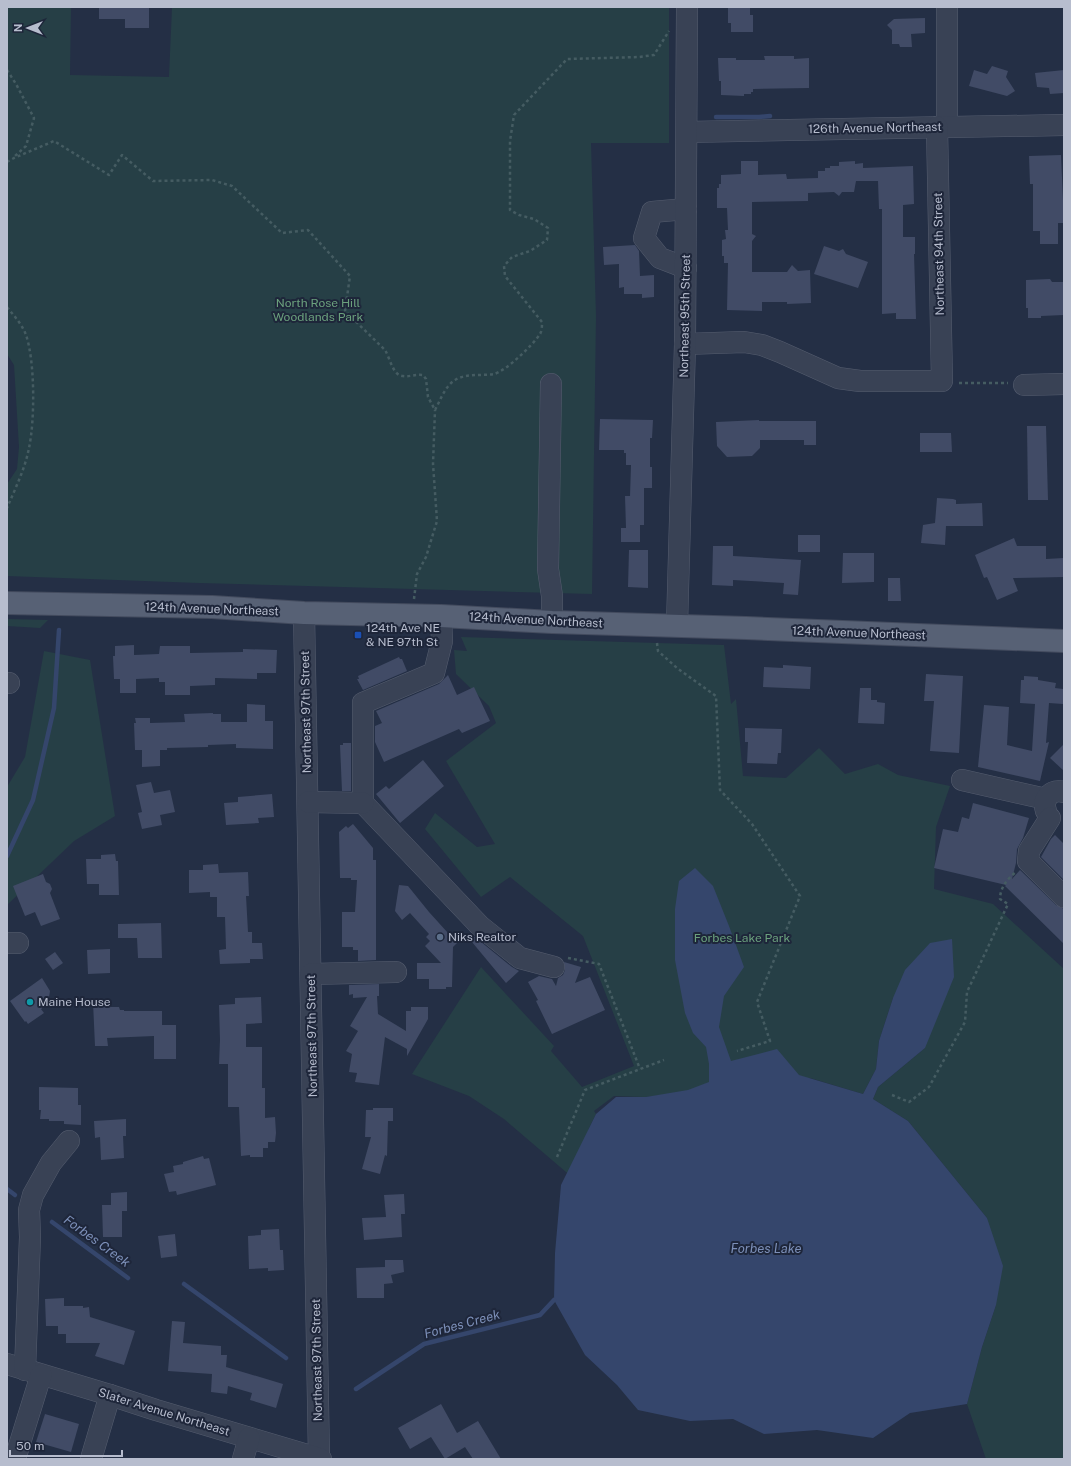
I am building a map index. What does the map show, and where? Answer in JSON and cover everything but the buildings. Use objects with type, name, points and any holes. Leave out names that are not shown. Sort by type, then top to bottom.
[{"type":"main road","name":"124th Avenue Northeast","points":[[7,603],[212,607],[304,613],[413,615],[552,622],[677,625],[1064,641]]},
{"type":"street","name":"Northeast 95th Street","points":[[677,625],[686,344],[687,7]]},
{"type":"street","name":"Northeast 94th Street","points":[[947,7],[942,127],[948,381]]},
{"type":"street","name":"126th Avenue Northeast","points":[[687,132],[1064,125]]},
{"type":"street","points":[[686,209],[652,212],[644,238],[660,258],[686,268]]},
{"type":"street","points":[[686,344],[744,342],[762,345],[838,378],[860,381],[948,381]]},
{"type":"street","points":[[551,384],[548,569],[552,596],[552,622]]},
{"type":"street","points":[[1020,384],[1064,384]]},
{"type":"street","name":"Northeast 97th Street","points":[[304,613],[320,1459]]},
{"type":"street","points":[[440,616],[442,641],[434,673],[363,703],[363,803],[480,926],[520,958],[554,966]]},
{"type":"street","points":[[962,780],[1056,807],[1029,851],[1028,861],[1064,897]]},
{"type":"street","points":[[308,802],[363,803]]},
{"type":"street","points":[[311,974],[396,972]]},
{"type":"street","points":[[15,1459],[25,1370],[30,1237],[29,1210],[33,1195],[51,1163],[69,1141]]},
{"type":"street","name":"Slater Avenue Northeast","points":[[25,1370],[320,1459]]},
{"type":"street","points":[[91,1459],[110,1395]]},
{"type":"street","points":[[243,1459],[249,1438]]},
{"type":"path","points":[[434,410],[448,386],[454,380],[462,377],[494,374],[502,371],[520,356],[541,333],[542,322],[505,276],[504,266],[512,257],[530,251],[547,240],[548,228],[534,219],[519,215],[510,210],[510,141],[514,115],[567,59],[628,58],[654,55],[670,29]]},
{"type":"path","points":[[7,70],[34,118],[26,146],[14,158]]},
{"type":"path","points":[[7,162],[54,141],[109,175],[122,155],[153,180],[212,180],[232,186],[282,233],[308,230],[350,276],[345,311],[385,350],[396,373],[399,376],[404,377],[416,374],[422,375],[426,379],[428,397],[434,410],[433,464],[437,521],[426,557],[417,574],[413,615]]},
{"type":"path","points":[[7,307],[20,323],[26,334],[29,346],[33,415],[28,454],[24,468],[7,508]]},
{"type":"path","points":[[948,381],[960,384],[1020,384]]},
{"type":"path","points":[[657,641],[658,651],[677,668],[716,696],[720,790],[752,824],[800,896],[757,1002],[770,1041],[737,1052]]},
{"type":"path","points":[[892,1095],[909,1102],[929,1087],[965,1022],[967,992],[1008,904],[1000,899],[1000,892],[1009,878],[1028,861]]},
{"type":"path","points":[[554,966],[554,956],[599,964],[640,1069]]},
{"type":"path","points":[[557,1157],[585,1090],[664,1060]]},
{"type":"green space","name":"North Rose Hill Woodlands Park","points":[[7,7],[71,7],[70,75],[169,77],[172,7],[669,7],[669,143],[591,143],[596,316],[592,594],[7,576],[7,484],[17,469],[19,447],[14,365],[7,354]]},
{"type":"green space","points":[[7,619],[48,620],[40,628],[7,626]]},
{"type":"green space","name":"Forbes Lake Park","points":[[461,637],[724,645],[731,704],[736,699],[743,776],[786,778],[819,748],[845,774],[878,764],[898,775],[950,786],[936,827],[934,889],[993,904],[1064,969],[1064,1459],[986,1459],[967,1404],[982,1347],[996,1305],[987,1218],[908,1121],[873,1099],[878,1087],[925,1048],[893,998],[879,1041],[876,1069],[863,1094],[810,1078],[646,1097],[614,1096],[594,1111],[596,1114],[589,1128],[573,1178],[504,1119],[469,1096],[412,1074],[481,967],[554,1046],[551,1051],[582,1087],[634,1066],[583,936],[510,877],[481,897],[425,829],[435,813],[477,847],[495,844],[446,761],[496,723],[489,706],[456,674],[454,650],[467,651]]},
{"type":"green space","points":[[44,651],[90,660],[115,816],[74,841],[7,905],[7,787],[25,757]]},
{"type":"water","name":"Forbes Lake","points":[[695,868],[713,886],[744,967],[724,996],[719,1027],[731,1061],[777,1049],[799,1075],[863,1094],[876,1069],[879,1041],[893,998],[905,970],[930,943],[952,939],[954,977],[925,1048],[878,1087],[873,1099],[908,1121],[987,1218],[1003,1266],[996,1305],[982,1347],[967,1404],[910,1413],[873,1438],[817,1430],[764,1434],[733,1419],[690,1421],[638,1410],[617,1385],[585,1355],[554,1300],[555,1253],[561,1185],[596,1114],[616,1097],[646,1097],[688,1090],[709,1082],[709,1064],[706,1047],[693,1033],[685,1013],[675,960],[675,909],[679,881]]},
{"type":"waterway","points":[[716,117],[770,116]]},
{"type":"waterway","points":[[7,856],[33,800],[54,708],[59,630]]},
{"type":"waterway","name":"Forbes Creek","points":[[7,1189],[15,1195]]},
{"type":"waterway","name":"Forbes Creek","points":[[52,1222],[128,1278]]},
{"type":"waterway","name":"Forbes Creek","points":[[184,1284],[286,1358]]},
{"type":"waterway","name":"Forbes Creek","points":[[356,1389],[424,1344],[540,1315],[554,1300]]},
{"type":"place","name":"124th Ave NE & NE 97th St","points":[[358,635]]},
{"type":"place","name":"Niks Realtor","points":[[440,937]]},
{"type":"place","name":"Maine House","points":[[30,1002]]}]
